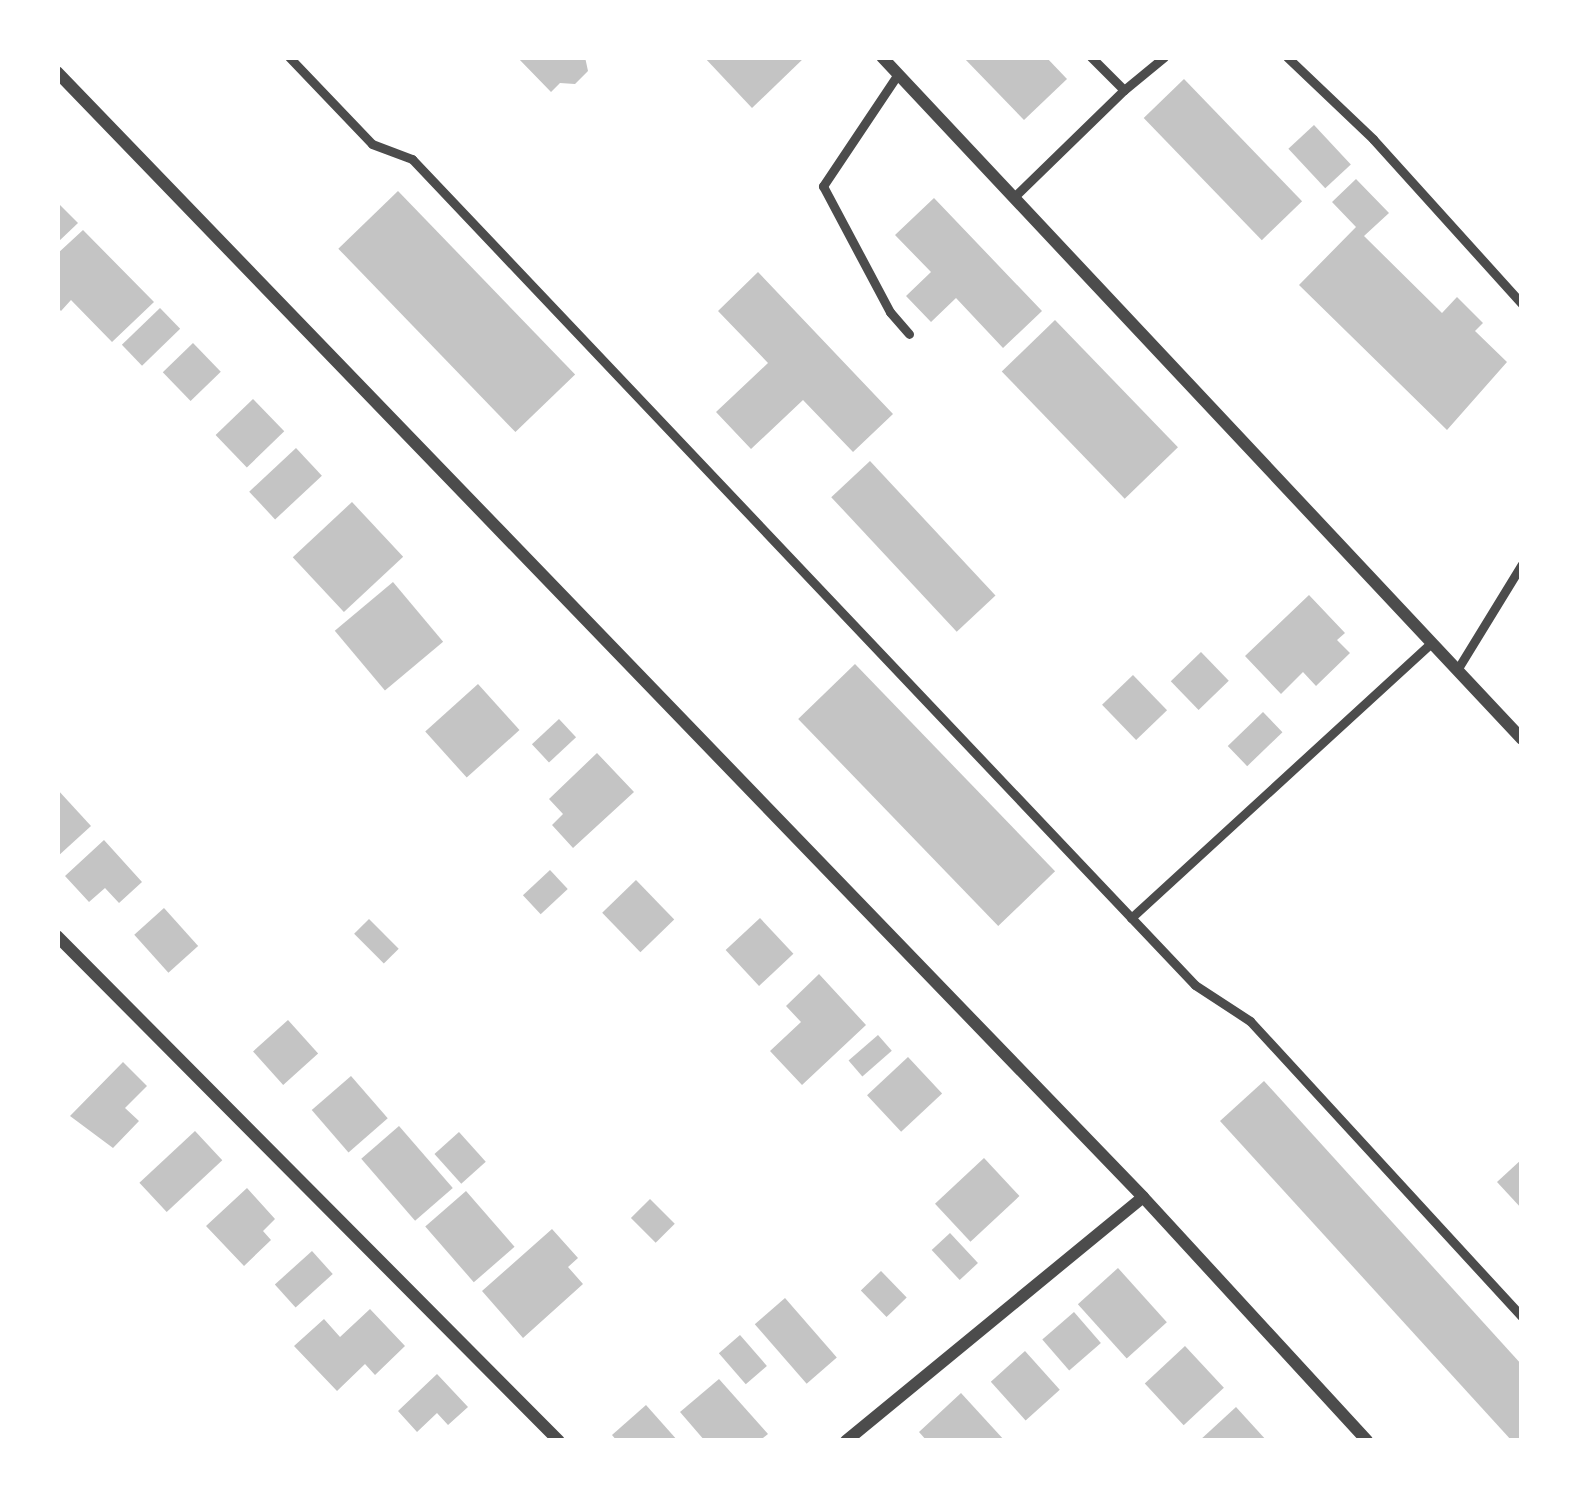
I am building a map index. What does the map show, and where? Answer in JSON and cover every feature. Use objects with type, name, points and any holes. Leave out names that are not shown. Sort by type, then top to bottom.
[{"type":"street","points":[[882,57],[1522,739]]},
{"type":"street","points":[[57,72],[1143,1197],[1367,1441]]},
{"type":"street","points":[[57,936],[559,1441]]},
{"type":"street","points":[[846,1441],[1143,1197]]},
{"type":"lane","points":[[289,57],[372,144],[412,159],[1195,985],[1250,1021],[1522,1318]]},
{"type":"lane","points":[[1091,57],[1124,90]]},
{"type":"lane","points":[[1014,197],[1164,57]]},
{"type":"lane","points":[[1287,57],[1373,139],[1522,304]]},
{"type":"lane","points":[[898,74],[823,186],[890,312],[909,334]]},
{"type":"lane","points":[[1457,670],[1522,564]]},
{"type":"lane","points":[[1131,917],[1432,642]]},
{"type":"building","points":[[517,57],[585,57],[588,71],[575,84],[560,83],[551,92]]},
{"type":"building","points":[[704,57],[805,57],[752,108]]},
{"type":"building","points":[[963,57],[1046,57],[1067,79],[1024,120]]},
{"type":"building","points":[[1184,79],[1302,201],[1262,240],[1144,118]]},
{"type":"building","points":[[1314,125],[1351,164],[1325,188],[1288,149]]},
{"type":"building","points":[[1356,179],[1389,213],[1364,236],[1442,313],[1457,297],[1483,323],[1475,331],[1507,362],[1447,430],[1299,285],[1356,227],[1332,202]]},
{"type":"building","points":[[398,191],[575,374],[515,432],[338,249]]},
{"type":"building","points":[[934,198],[1042,311],[1003,348],[956,298],[931,322],[906,296],[931,272],[895,235]]},
{"type":"building","points":[[57,202],[78,223],[57,243]]},
{"type":"building","points":[[83,230],[154,302],[112,342],[71,300],[61,311],[57,307],[57,254]]},
{"type":"building","points":[[758,272],[893,414],[853,452],[803,400],[751,449],[716,412],[768,363],[718,311]]},
{"type":"building","points":[[160,308],[180,329],[142,366],[122,345]]},
{"type":"building","points":[[1055,320],[1178,447],[1125,499],[1002,371]]},
{"type":"building","points":[[193,343],[221,372],[191,401],[163,372]]},
{"type":"building","points":[[253,399],[284,431],[247,467],[216,435]]},
{"type":"building","points":[[296,448],[322,476],[275,519],[249,492]]},
{"type":"building","points":[[870,461],[995,596],[957,632],[831,497]]},
{"type":"building","points":[[352,502],[403,557],[344,612],[293,557]]},
{"type":"building","points":[[393,582],[443,642],[385,691],[335,631]]},
{"type":"building","points":[[1309,595],[1345,633],[1337,640],[1350,653],[1316,686],[1303,672],[1281,694],[1245,656]]},
{"type":"building","points":[[1201,652],[1229,681],[1199,710],[1171,681]]},
{"type":"building","points":[[855,664],[1055,871],[998,926],[798,719]]},
{"type":"building","points":[[1133,675],[1167,710],[1136,740],[1102,705]]},
{"type":"building","points":[[478,684],[519,730],[467,778],[425,732]]},
{"type":"building","points":[[1263,712],[1282,732],[1247,766],[1228,746]]},
{"type":"building","points":[[559,719],[576,737],[549,763],[532,744]]},
{"type":"building","points":[[597,753],[634,792],[573,848],[552,825],[563,814],[549,799]]},
{"type":"building","points":[[57,789],[91,826],[57,857]]},
{"type":"building","points":[[104,840],[142,882],[119,903],[105,888],[89,902],[65,876]]},
{"type":"building","points":[[550,870],[568,889],[541,914],[523,895]]},
{"type":"building","points":[[636,880],[674,920],[640,952],[602,913]]},
{"type":"building","points":[[164,908],[198,946],[168,973],[134,935]]},
{"type":"building","points":[[760,918],[793,954],[759,986],[726,950]]},
{"type":"building","points":[[369,919],[399,949],[384,964],[354,934]]},
{"type":"building","points":[[819,974],[866,1025],[802,1085],[770,1051],[801,1022],[786,1006]]},
{"type":"building","points":[[288,1020],[318,1053],[283,1085],[253,1051]]},
{"type":"building","points":[[878,1035],[892,1051],[862,1076],[849,1061]]},
{"type":"building","points":[[908,1057],[942,1094],[901,1132],[867,1095]]},
{"type":"building","points":[[123,1062],[147,1086],[125,1108],[139,1121],[113,1148],[70,1116]]},
{"type":"building","points":[[351,1076],[388,1118],[348,1152],[312,1110]]},
{"type":"building","points":[[1264,1081],[1522,1365],[1522,1441],[1512,1441],[1220,1121]]},
{"type":"building","points":[[399,1126],[453,1188],[415,1221],[361,1159]]},
{"type":"building","points":[[195,1131],[222,1160],[167,1212],[139,1183]]},
{"type":"building","points":[[459,1132],[486,1162],[461,1184],[434,1154]]},
{"type":"building","points":[[984,1158],[1019,1196],[970,1242],[935,1204]]},
{"type":"building","points":[[1522,1159],[1522,1209],[1497,1182]]},
{"type":"building","points":[[247,1188],[275,1219],[263,1231],[271,1240],[244,1266],[206,1226]]},
{"type":"building","points":[[466,1191],[515,1247],[474,1282],[425,1226]]},
{"type":"building","points":[[650,1199],[675,1224],[656,1243],[631,1218]]},
{"type":"building","points":[[552,1229],[578,1258],[568,1267],[583,1284],[523,1338],[482,1291]]},
{"type":"building","points":[[950,1233],[978,1263],[960,1280],[932,1250]]},
{"type":"building","points":[[312,1251],[333,1274],[296,1307],[275,1284]]},
{"type":"building","points":[[1118,1268],[1167,1322],[1127,1358],[1078,1304]]},
{"type":"building","points":[[881,1271],[907,1298],[887,1317],[861,1290]]},
{"type":"building","points":[[785,1298],[837,1358],[807,1384],[755,1324]]},
{"type":"building","points":[[370,1309],[405,1346],[375,1375],[365,1364],[337,1391],[294,1346],[324,1319],[340,1337]]},
{"type":"building","points":[[1074,1312],[1101,1343],[1069,1370],[1042,1340]]},
{"type":"building","points":[[740,1335],[767,1366],[746,1384],[719,1353]]},
{"type":"building","points":[[1185,1346],[1224,1388],[1184,1425],[1145,1384]]},
{"type":"building","points":[[1025,1351],[1060,1390],[1026,1420],[991,1382]]},
{"type":"building","points":[[437,1374],[468,1407],[448,1425],[437,1413],[417,1432],[398,1411]]},
{"type":"building","points":[[719,1379],[768,1434],[759,1441],[705,1441],[680,1412]]},
{"type":"building","points":[[961,1393],[1005,1441],[927,1441],[919,1432]]},
{"type":"building","points":[[646,1405],[678,1441],[617,1441],[612,1435]]},
{"type":"building","points":[[1236,1407],[1267,1441],[1199,1441]]}]
